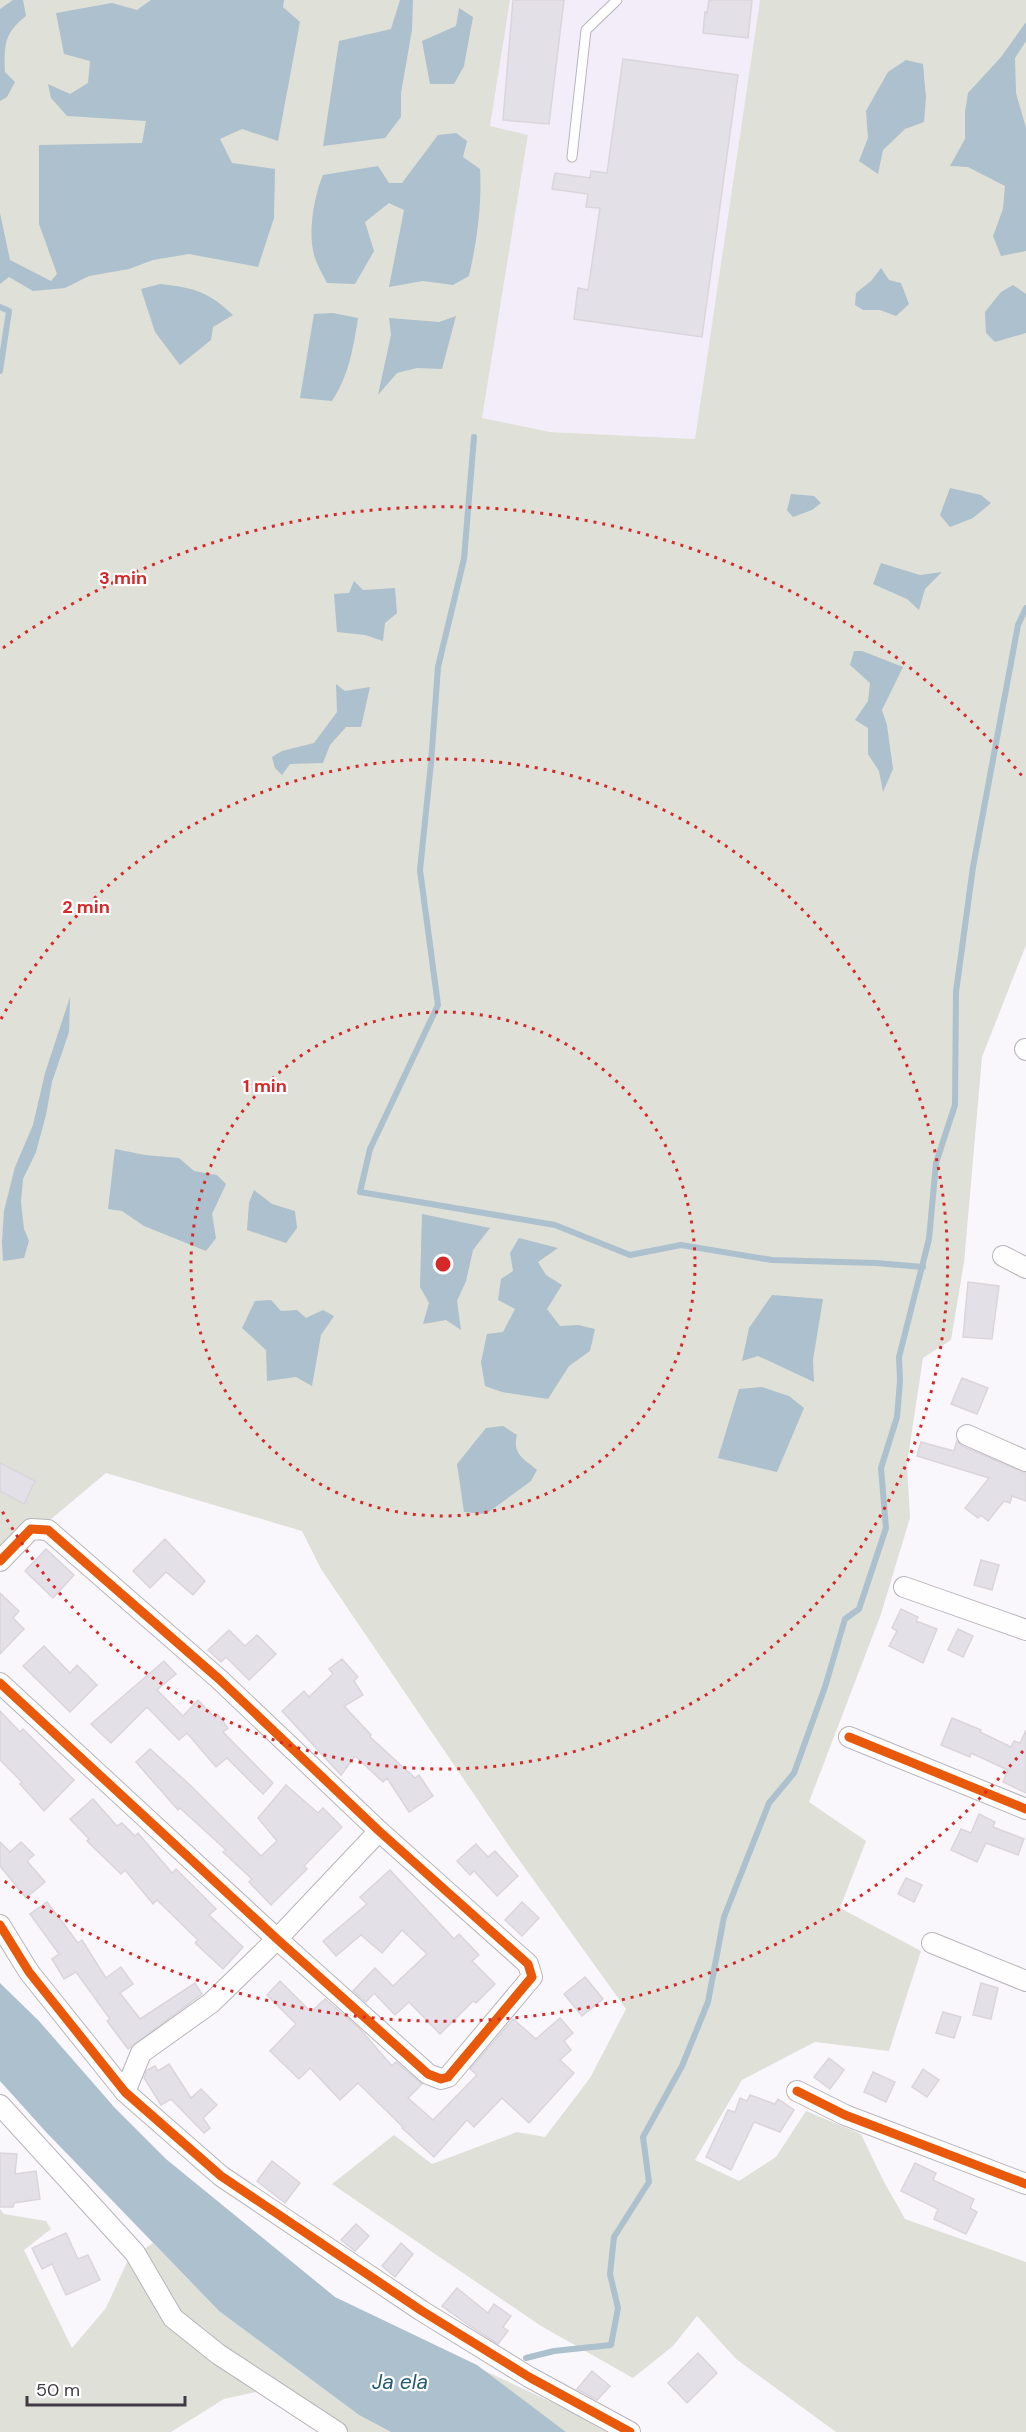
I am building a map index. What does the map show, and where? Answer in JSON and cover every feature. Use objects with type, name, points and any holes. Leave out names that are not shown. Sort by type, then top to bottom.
[{"type":"street","points":[[1003,1256],[1026,1268]]},
{"type":"street","points":[[968,1435],[1026,1461]]},
{"type":"street","points":[[0,1561],[31,1529],[48,1530],[219,1679],[379,1831],[528,1964],[532,1977],[448,2077],[441,2079],[428,2074],[277,1939],[0,1683]]},
{"type":"street","points":[[904,1587],[1026,1630]]},
{"type":"street","points":[[849,1737],[1026,1809]]},
{"type":"street","points":[[124,2092],[141,2053],[211,2003],[277,1939],[379,1831]]},
{"type":"street","points":[[0,1925],[29,1972],[124,2092],[221,2176],[315,2241],[529,2377],[630,2432]]},
{"type":"street","points":[[932,1943],[1026,1981]]},
{"type":"street","points":[[796,2091],[844,2115],[1026,2184]]},
{"type":"street","points":[[0,2105],[135,2253],[173,2318],[218,2354],[337,2432]]},
{"type":"lane","points":[[572,157],[586,30],[617,0]]},
{"type":"shaded area","points":[[0,0],[510,0],[490,126],[528,135],[482,418],[550,432],[695,439],[760,0],[1026,0],[1026,945],[982,1057],[964,1263],[951,1340],[923,1358],[907,1464],[910,1518],[881,1614],[809,1802],[866,1841],[840,1908],[921,1951],[889,2051],[815,2042],[742,2080],[695,2160],[739,2181],[776,2157],[806,2111],[861,2134],[905,2219],[1026,2262],[1026,2432],[836,2432],[736,2359],[697,2316],[673,2346],[633,2378],[541,2326],[332,2184],[394,2135],[432,2164],[517,2132],[545,2137],[590,2078],[626,2009],[507,1843],[321,1569],[302,1531],[106,1473],[0,1562]]},
{"type":"shaded area","points":[[510,0],[760,0],[695,439],[550,432],[482,418],[528,136],[490,126]]},
{"type":"shaded area","points":[[0,2209],[4,2214],[46,2221],[51,2229],[24,2250],[72,2348],[106,2308],[128,2260],[153,2243],[219,2311],[359,2415],[391,2432],[321,2432],[260,2391],[224,2399],[171,2432],[0,2432]]},
{"type":"shaded area","points":[[483,2370],[616,2432],[566,2432]]},
{"type":"water","points":[[13,0],[23,0],[26,16],[13,28],[7,40],[5,72],[15,82],[7,97],[0,101],[0,9]]},
{"type":"water","points":[[151,0],[284,0],[283,7],[300,22],[278,141],[242,129],[220,139],[232,163],[275,169],[274,218],[258,267],[189,254],[153,260],[129,269],[89,276],[65,288],[33,291],[9,277],[0,284],[0,213],[10,260],[51,281],[57,274],[39,224],[39,145],[142,143],[146,121],[67,116],[51,98],[48,84],[70,94],[88,83],[90,61],[64,54],[56,13],[112,3],[137,10]]},
{"type":"water","points":[[400,0],[413,0],[412,30],[401,93],[401,117],[385,138],[323,146],[339,41],[391,29]]},
{"type":"water","points":[[459,8],[473,17],[464,66],[454,84],[430,84],[422,41],[456,26]]},
{"type":"water","points":[[1026,22],[1026,41],[1015,58],[1016,93],[1026,128],[1026,251],[1001,256],[993,236],[1003,209],[1005,186],[968,167],[950,166],[965,139],[968,93],[1001,57]]},
{"type":"water","points":[[906,60],[923,64],[926,97],[924,122],[905,129],[883,150],[878,174],[859,161],[868,138],[866,111],[888,72]]},
{"type":"water","points":[[456,133],[467,141],[463,157],[480,169],[478,223],[469,276],[453,285],[423,281],[389,287],[404,210],[389,203],[365,222],[374,251],[355,284],[327,283],[315,258],[312,238],[314,204],[323,175],[378,166],[389,183],[402,183],[438,135]]},
{"type":"water","points":[[881,268],[889,280],[901,283],[909,304],[896,316],[880,310],[863,310],[855,305],[856,293],[871,281]]},
{"type":"water","points":[[160,284],[200,292],[233,315],[213,327],[211,340],[180,365],[155,332],[141,289]]},
{"type":"water","points":[[1013,285],[1026,294],[1026,333],[995,342],[986,333],[985,312],[1001,292]]},
{"type":"water","points":[[333,313],[358,318],[352,351],[343,381],[332,401],[300,398],[314,314]]},
{"type":"water","points":[[456,316],[442,369],[417,368],[397,373],[378,395],[391,335],[389,318],[439,322]]},
{"type":"water","points":[[950,488],[981,495],[991,503],[973,518],[950,527],[940,515]]},
{"type":"water","points":[[791,494],[814,496],[821,503],[812,510],[793,517],[787,510]]},
{"type":"water","points":[[881,563],[920,575],[942,572],[925,589],[919,610],[907,599],[873,584]]},
{"type":"water","points":[[354,581],[363,590],[395,588],[397,613],[385,623],[383,641],[365,635],[337,632],[334,594],[349,593]]},
{"type":"water","points":[[854,651],[862,651],[903,667],[882,710],[887,725],[893,769],[883,792],[879,771],[868,754],[868,728],[855,720],[868,701],[870,683],[850,665]]},
{"type":"water","points":[[336,684],[345,691],[370,687],[361,727],[346,727],[330,745],[323,763],[290,764],[282,775],[275,768],[272,757],[282,751],[314,743],[337,712]]},
{"type":"water","points":[[70,997],[69,1032],[52,1082],[36,1152],[23,1179],[21,1202],[24,1229],[29,1241],[24,1258],[3,1261],[4,1211],[15,1167],[33,1125],[45,1073]]},
{"type":"water","points":[[115,1149],[179,1158],[194,1171],[217,1175],[226,1184],[212,1214],[216,1238],[206,1251],[144,1226],[122,1211],[108,1209]]},
{"type":"water","points":[[254,1190],[272,1204],[295,1211],[297,1228],[286,1243],[247,1230],[249,1203]]},
{"type":"water","points":[[422,1214],[490,1228],[473,1250],[466,1281],[457,1301],[461,1330],[446,1320],[423,1324],[429,1303],[420,1287]]},
{"type":"water","points":[[519,1238],[558,1248],[538,1262],[546,1275],[562,1285],[547,1309],[560,1326],[578,1325],[595,1329],[590,1351],[569,1366],[548,1399],[502,1392],[485,1386],[481,1362],[487,1334],[503,1332],[515,1309],[498,1300],[501,1279],[513,1271],[510,1253]]},
{"type":"water","points":[[772,1295],[823,1299],[813,1360],[814,1382],[758,1356],[742,1361],[749,1328]]},
{"type":"water","points":[[271,1300],[281,1311],[297,1310],[306,1318],[323,1310],[334,1316],[321,1335],[312,1386],[296,1377],[267,1381],[266,1350],[242,1328],[255,1301]]},
{"type":"water","points":[[762,1387],[789,1396],[804,1408],[777,1472],[718,1458],[739,1389]]},
{"type":"water","points":[[503,1426],[517,1435],[518,1452],[537,1470],[531,1481],[486,1514],[464,1512],[457,1464],[486,1428]]},
{"type":"water","name":"Ja ela","points":[[0,1983],[39,2021],[115,2108],[166,2159],[335,2297],[477,2365],[566,2432],[391,2432],[359,2415],[219,2311],[46,2132],[0,2081]]},
{"type":"building","points":[[513,0],[564,0],[549,124],[503,120]]},
{"type":"building","points":[[709,0],[752,0],[748,38],[703,33]]},
{"type":"building","points":[[623,59],[738,75],[702,337],[574,319],[578,288],[588,290],[600,208],[586,207],[588,194],[552,189],[555,173],[590,178],[591,171],[607,173]]},
{"type":"building","points":[[968,1282],[999,1286],[992,1339],[963,1337]]},
{"type":"building","points":[[962,1378],[988,1388],[977,1414],[951,1404]]},
{"type":"building","points":[[957,1441],[962,1446],[1026,1473],[1026,1501],[1012,1496],[1010,1503],[1004,1501],[988,1521],[981,1515],[978,1518],[965,1508],[989,1478],[917,1456],[921,1442],[954,1451]]},
{"type":"building","points":[[0,1463],[35,1481],[24,1504],[0,1491]]},
{"type":"building","points":[[165,1539],[205,1581],[193,1595],[166,1572],[150,1588],[133,1571]]},
{"type":"building","points":[[46,1549],[74,1575],[53,1598],[25,1571]]},
{"type":"building","points":[[981,1560],[999,1565],[992,1590],[974,1585]]},
{"type":"building","points":[[0,1593],[19,1611],[13,1618],[24,1629],[0,1654]]},
{"type":"building","points":[[901,1609],[918,1617],[916,1621],[937,1629],[923,1663],[889,1646],[897,1631],[892,1628]]},
{"type":"building","points":[[958,1629],[973,1636],[963,1657],[948,1650]]},
{"type":"building","points":[[229,1630],[245,1646],[257,1635],[276,1654],[249,1680],[226,1657],[221,1662],[208,1650]]},
{"type":"building","points":[[44,1646],[70,1673],[77,1665],[97,1685],[70,1712],[23,1666]]},
{"type":"building","points":[[342,1659],[358,1677],[354,1681],[363,1695],[344,1706],[371,1735],[370,1737],[415,1778],[419,1775],[433,1796],[409,1812],[387,1778],[383,1782],[355,1756],[341,1775],[282,1711],[304,1691],[309,1697],[333,1674],[329,1669]]},
{"type":"building","points":[[164,1661],[176,1674],[157,1690],[183,1716],[198,1700],[215,1718],[218,1715],[228,1728],[223,1732],[273,1783],[263,1794],[227,1758],[216,1767],[187,1733],[179,1740],[147,1707],[111,1743],[91,1724]]},
{"type":"building","points":[[0,1711],[20,1732],[23,1729],[74,1780],[44,1811],[20,1784],[22,1782],[0,1760]]},
{"type":"building","points":[[952,1718],[981,1730],[980,1732],[1011,1747],[1014,1741],[1020,1743],[1026,1730],[1026,1793],[1003,1782],[1008,1770],[971,1753],[970,1757],[941,1745]]},
{"type":"building","points":[[150,1749],[190,1785],[261,1856],[277,1841],[258,1818],[286,1785],[318,1813],[323,1808],[342,1827],[304,1866],[307,1869],[271,1905],[249,1882],[252,1879],[223,1852],[226,1850],[180,1808],[178,1810],[136,1762]]},
{"type":"building","points":[[93,1799],[117,1826],[122,1823],[135,1836],[138,1833],[172,1873],[176,1869],[216,1909],[209,1915],[243,1947],[223,1969],[195,1943],[198,1940],[157,1900],[153,1904],[125,1870],[121,1874],[87,1841],[89,1839],[70,1819]]},
{"type":"building","points":[[979,1814],[995,1822],[993,1827],[1024,1839],[1018,1855],[986,1843],[977,1862],[951,1850],[961,1829],[971,1833]]},
{"type":"building","points":[[0,1842],[10,1852],[21,1842],[34,1855],[27,1861],[45,1882],[26,1898],[0,1866]]},
{"type":"building","points":[[476,1844],[488,1857],[495,1851],[518,1876],[497,1896],[474,1871],[470,1875],[457,1861]]},
{"type":"building","points":[[390,1870],[454,1939],[459,1934],[479,1955],[472,1961],[495,1984],[476,2003],[473,2001],[440,2034],[409,2002],[395,2015],[374,1993],[366,2002],[353,1991],[375,1968],[393,1986],[427,1954],[402,1930],[382,1953],[361,1935],[336,1956],[323,1941],[367,1904],[360,1897]]},
{"type":"building","points":[[906,1878],[922,1885],[914,1902],[898,1894]]},
{"type":"building","points":[[47,1902],[78,1943],[82,1940],[106,1978],[121,1967],[133,1984],[120,1993],[140,2019],[195,1983],[202,1994],[128,2049],[107,2021],[110,2019],[76,1972],[64,1979],[52,1959],[59,1954],[30,1914]]},
{"type":"building","points":[[522,1902],[539,1918],[522,1936],[505,1920]]},
{"type":"building","points":[[585,1977],[603,1999],[582,2016],[564,1994]]},
{"type":"building","points":[[280,1981],[311,2012],[325,1999],[360,2029],[392,2066],[396,2062],[422,2084],[408,2098],[433,2120],[477,2075],[470,2069],[513,2019],[536,2039],[560,2018],[573,2033],[564,2041],[571,2050],[560,2060],[574,2073],[529,2123],[502,2098],[474,2127],[467,2120],[434,2157],[358,2083],[340,2100],[310,2068],[299,2079],[270,2051],[296,2024],[267,1995]]},
{"type":"building","points":[[981,1983],[998,1988],[991,2019],[973,2015]]},
{"type":"building","points":[[943,2012],[961,2017],[954,2038],[936,2033]]},
{"type":"building","points":[[829,2058],[844,2070],[830,2089],[814,2077]]},
{"type":"building","points":[[169,2064],[191,2098],[201,2089],[217,2105],[203,2118],[210,2128],[204,2133],[171,2099],[161,2105],[144,2078],[147,2070],[155,2066],[158,2071]]},
{"type":"building","points":[[923,2069],[939,2080],[927,2097],[912,2087]]},
{"type":"building","points":[[873,2072],[895,2082],[886,2102],[864,2092]]},
{"type":"building","points":[[750,2095],[775,2104],[778,2099],[794,2110],[780,2132],[754,2122],[731,2170],[706,2157],[728,2110],[735,2112],[740,2098],[747,2101]]},
{"type":"building","points":[[0,2153],[17,2154],[15,2174],[36,2171],[40,2199],[14,2203],[13,2207],[0,2207]]},
{"type":"building","points":[[272,2161],[300,2183],[285,2203],[257,2181]]},
{"type":"building","points":[[915,2163],[936,2173],[933,2180],[974,2199],[970,2208],[977,2212],[966,2234],[934,2219],[938,2209],[901,2191]]},
{"type":"building","points":[[356,2224],[369,2236],[355,2251],[341,2240]]},
{"type":"building","points":[[66,2233],[78,2259],[88,2255],[100,2280],[66,2295],[52,2264],[42,2269],[32,2248]]},
{"type":"building","points":[[401,2243],[413,2254],[395,2277],[382,2266]]},
{"type":"building","points":[[457,2288],[488,2313],[494,2304],[511,2316],[503,2327],[508,2331],[498,2344],[442,2306]]},
{"type":"building","points":[[698,2353],[717,2373],[687,2403],[668,2383]]},
{"type":"building","points":[[592,2371],[610,2386],[597,2400],[577,2389]]},
{"type":"waterway","points":[[0,307],[9,311],[0,371]]},
{"type":"waterway","points":[[474,437],[464,559],[438,667],[420,870],[438,1005],[370,1149],[360,1192],[555,1225],[630,1255],[681,1245],[772,1260],[876,1263],[923,1267]]},
{"type":"waterway","points":[[526,2358],[554,2351],[611,2345],[618,2308],[610,2274],[614,2237],[649,2182],[643,2137],[682,2066],[708,2002],[724,1917],[769,1803],[794,1773],[825,1687],[845,1619],[859,1609],[886,1528],[881,1468],[897,1417],[899,1357],[929,1239],[936,1163],[955,1105],[956,992],[973,867],[1018,625],[1026,608]]},
{"type":"cycle path","points":[[0,1561],[31,1529],[48,1530],[219,1679],[379,1831],[528,1964],[532,1977],[448,2077],[441,2079],[428,2074],[277,1939],[0,1683]]},
{"type":"cycle path","points":[[849,1737],[1026,1809]]},
{"type":"cycle path","points":[[0,1925],[29,1972],[125,2092],[221,2176],[422,2311],[529,2377],[630,2432]]},
{"type":"cycle path","points":[[797,2091],[845,2115],[1026,2184]]}]
